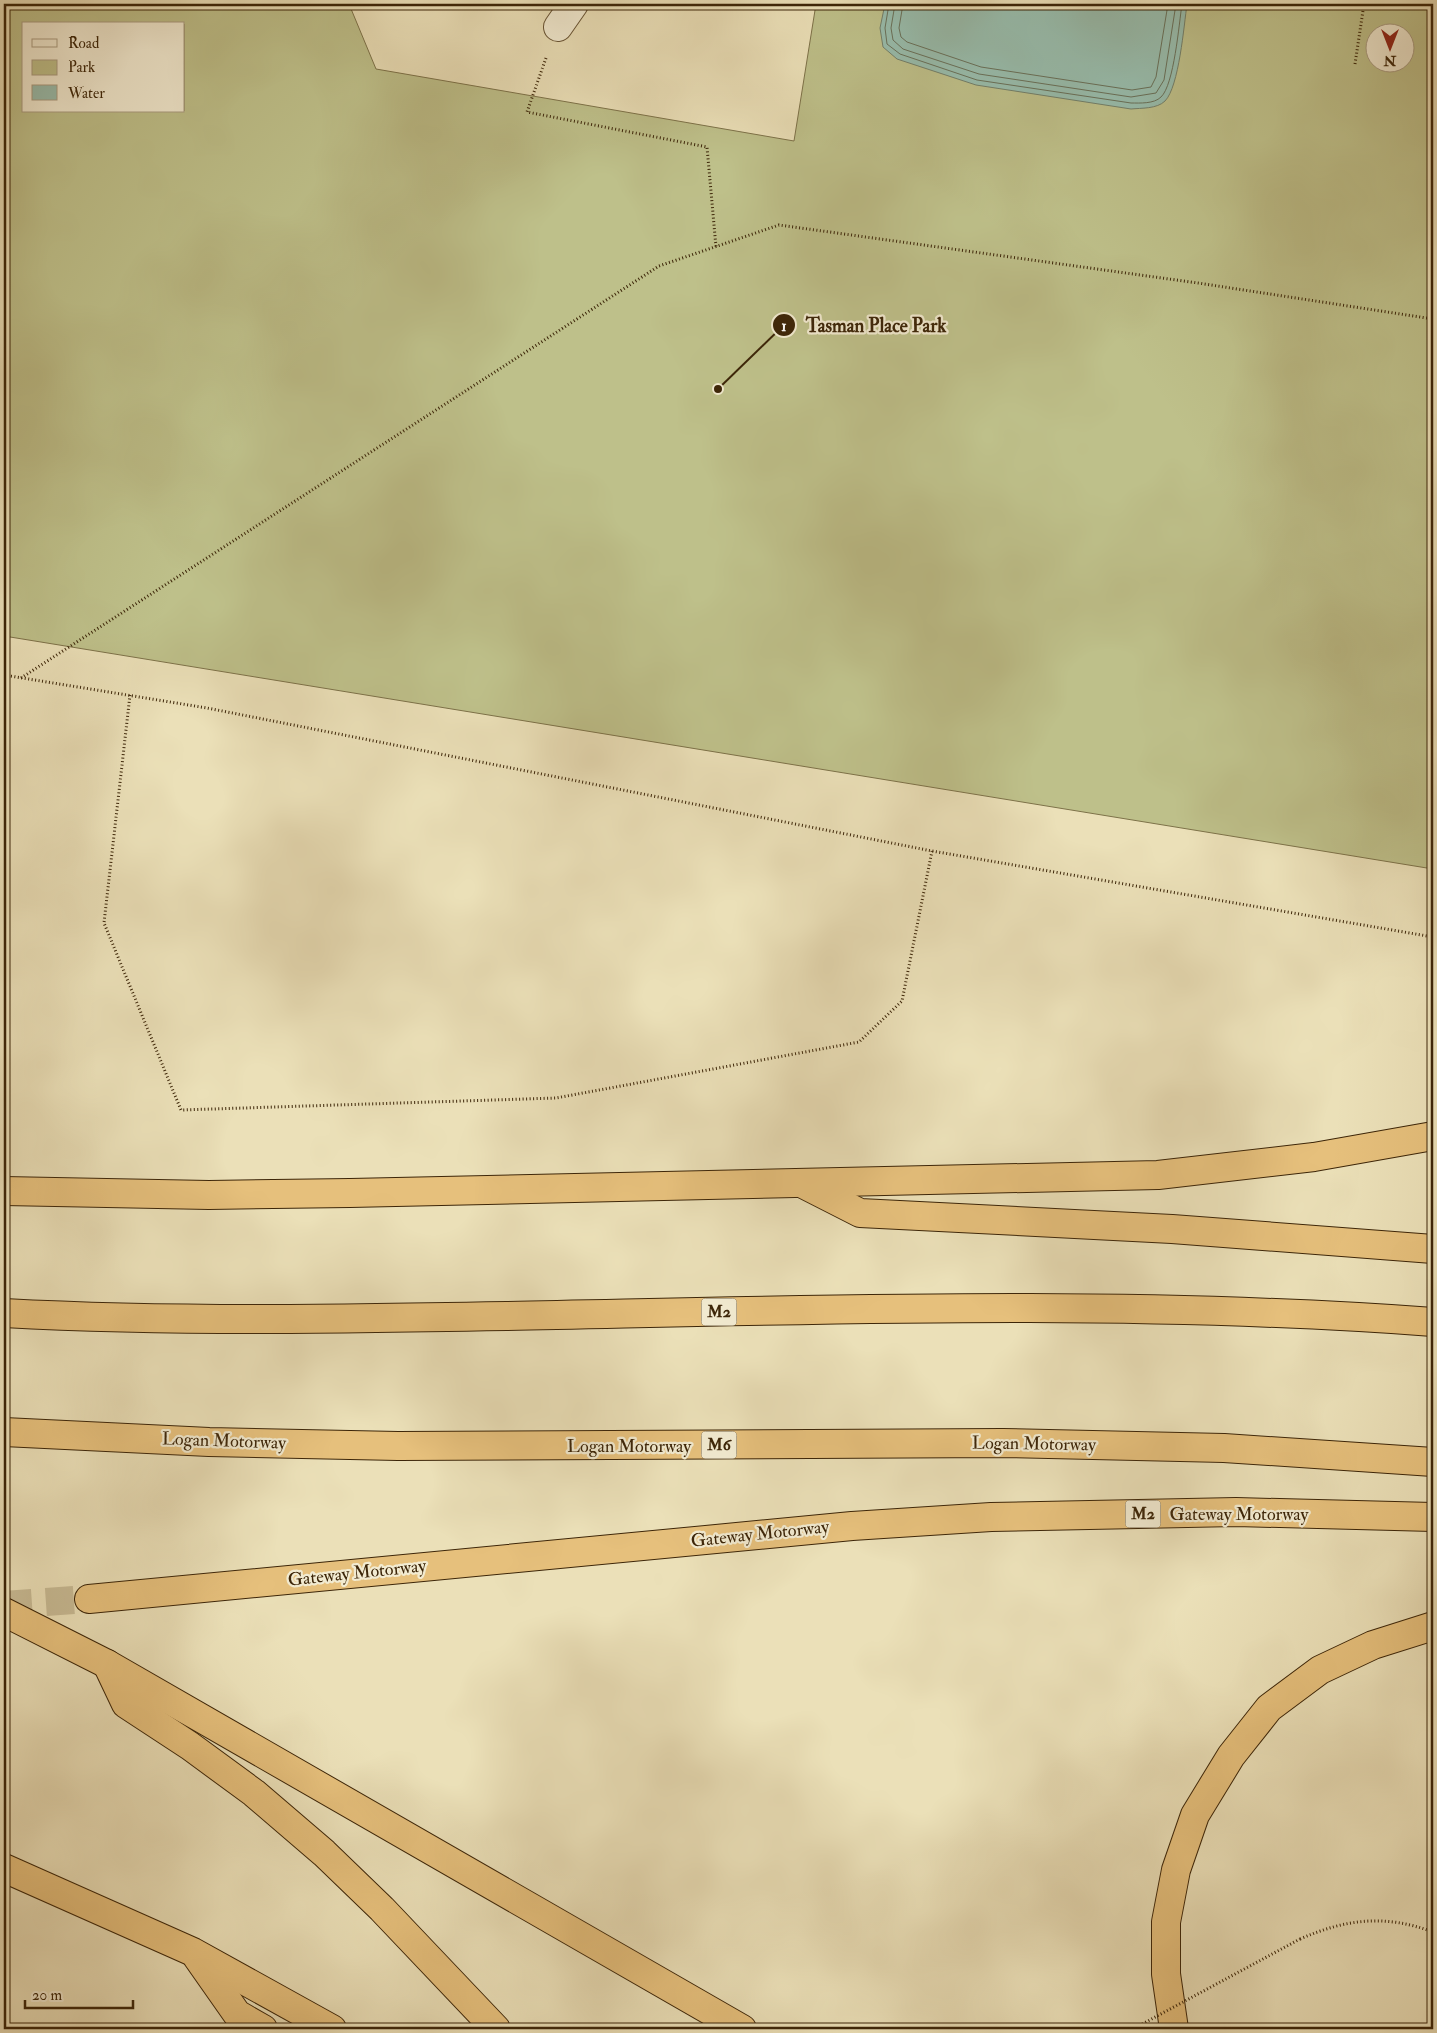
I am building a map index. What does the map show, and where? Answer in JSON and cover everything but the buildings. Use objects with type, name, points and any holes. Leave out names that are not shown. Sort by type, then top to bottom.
[{"type":"highway","points":[[4,1191],[209,1195],[1158,1175],[1314,1157],[1433,1136]]},
{"type":"highway","points":[[802,1183],[860,1213],[1172,1229],[1433,1249]]},
{"type":"highway","name":"M2","points":[[4,1313],[206,1319],[979,1308],[1327,1314],[1433,1322]]},
{"type":"highway","name":"Logan Motorway","points":[[4,1432],[209,1442],[398,1446],[1003,1443],[1224,1448],[1433,1462]]},
{"type":"highway","name":"Gateway Motorway","points":[[89,1599],[862,1525],[990,1517],[1227,1512],[1433,1517]]},
{"type":"highway","points":[[4,1612],[107,1664],[742,2029]]},
{"type":"highway","points":[[1174,2029],[1166,1974],[1166,1922],[1176,1870],[1195,1815],[1231,1756],[1269,1708],[1320,1670],[1373,1644],[1433,1626]]},
{"type":"highway","points":[[107,1664],[126,1704],[190,1746],[254,1793],[324,1853],[382,1909],[496,2029]]},
{"type":"highway","points":[[4,1868],[194,1952],[332,2029]]},
{"type":"highway","points":[[194,1952],[238,2014],[263,2029]]},
{"type":"street","points":[[558,27],[574,4]]},
{"type":"path","points":[[1355,64],[1364,4]]},
{"type":"path","points":[[558,27],[527,112],[707,147],[716,247]]},
{"type":"path","points":[[21,678],[659,266],[779,225],[1433,319]]},
{"type":"path","points":[[4,675],[207,708],[932,851],[1433,937]]},
{"type":"path","points":[[130,695],[104,923],[181,1110],[556,1098],[859,1042],[902,1001],[932,851]]},
{"type":"path","points":[[1134,2029],[1300,1938],[1337,1924],[1381,1921],[1401,1923],[1433,1932]]},
{"type":"path","points":[[4,2024],[18,2029]]},
{"type":"green space","points":[[4,4],[349,4],[376,69],[794,141],[816,4],[1433,4],[1433,869],[4,636]]},
{"type":"water","points":[[885,4],[1187,4],[1180,55],[1170,94],[1162,104],[1149,108],[1131,109],[976,85],[897,59],[883,47],[880,28]]},
{"type":"tunnel","points":[[4,1605],[89,1599]]},
{"type":"place","name":"Tasman Place Park","points":[[718,389]]}]
